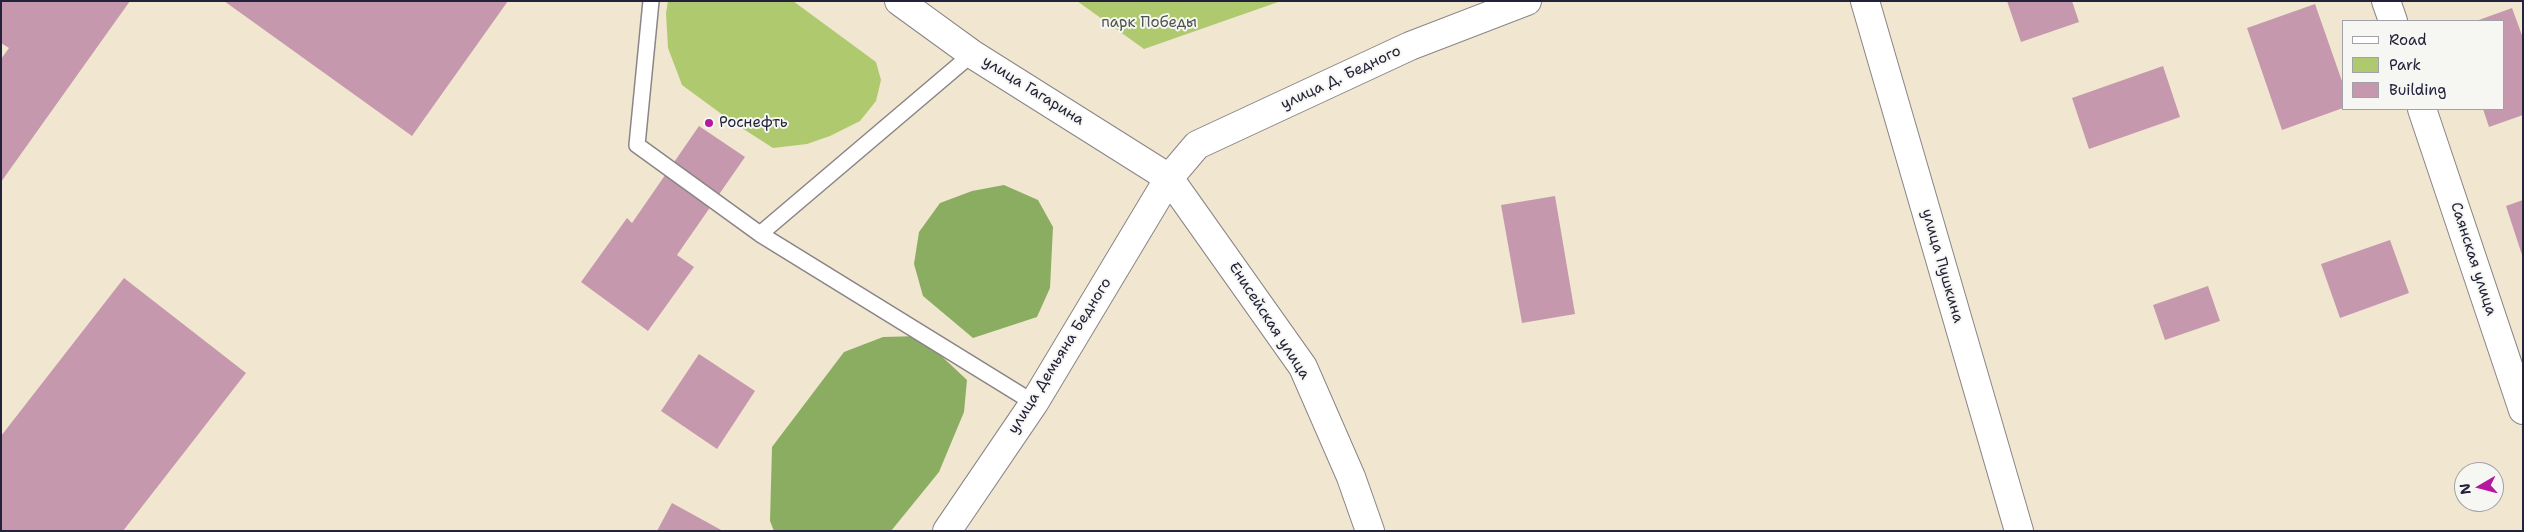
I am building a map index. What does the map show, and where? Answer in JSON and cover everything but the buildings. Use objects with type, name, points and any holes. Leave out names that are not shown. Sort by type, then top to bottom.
[{"type":"street","name":"улица Гагарина","points":[[899,1],[972,54],[1169,178]]},
{"type":"street","name":"улица Д. Бедного","points":[[1169,178],[1197,145],[1410,46],[1528,1]]},
{"type":"street","name":"улица Пушкина","points":[[1865,1],[2019,531]]},
{"type":"street","points":[[2386,1],[2393,20]]},
{"type":"street","name":"Саянская улица","points":[[2422,110],[2523,410]]},
{"type":"street","name":"улица Демьяна Бедного","points":[[947,531],[1034,402],[1169,178]]},
{"type":"street","name":"Енисейская улица","points":[[1169,178],[1302,367],[1351,477],[1370,531]]},
{"type":"lane","points":[[651,1],[637,145],[760,234],[1034,402]]},
{"type":"lane","points":[[760,234],[972,54]]},
{"type":"green space","points":[[668,1],[793,1],[876,62],[881,80],[876,101],[860,121],[830,136],[807,144],[773,148],[731,121],[682,85],[668,48],[666,13]]},
{"type":"green space","name":"парк Победы","points":[[1077,1],[1281,1],[1144,49]]},
{"type":"green space","points":[[1004,185],[1038,200],[1053,227],[1050,288],[1037,317],[973,338],[923,296],[914,264],[919,232],[940,203],[972,191]]},
{"type":"green space","points":[[920,336],[967,380],[964,412],[939,472],[891,531],[774,531],[770,521],[772,447],[844,352],[883,337]]},
{"type":"place","name":"Роснефть","points":[[709,123]]}]
